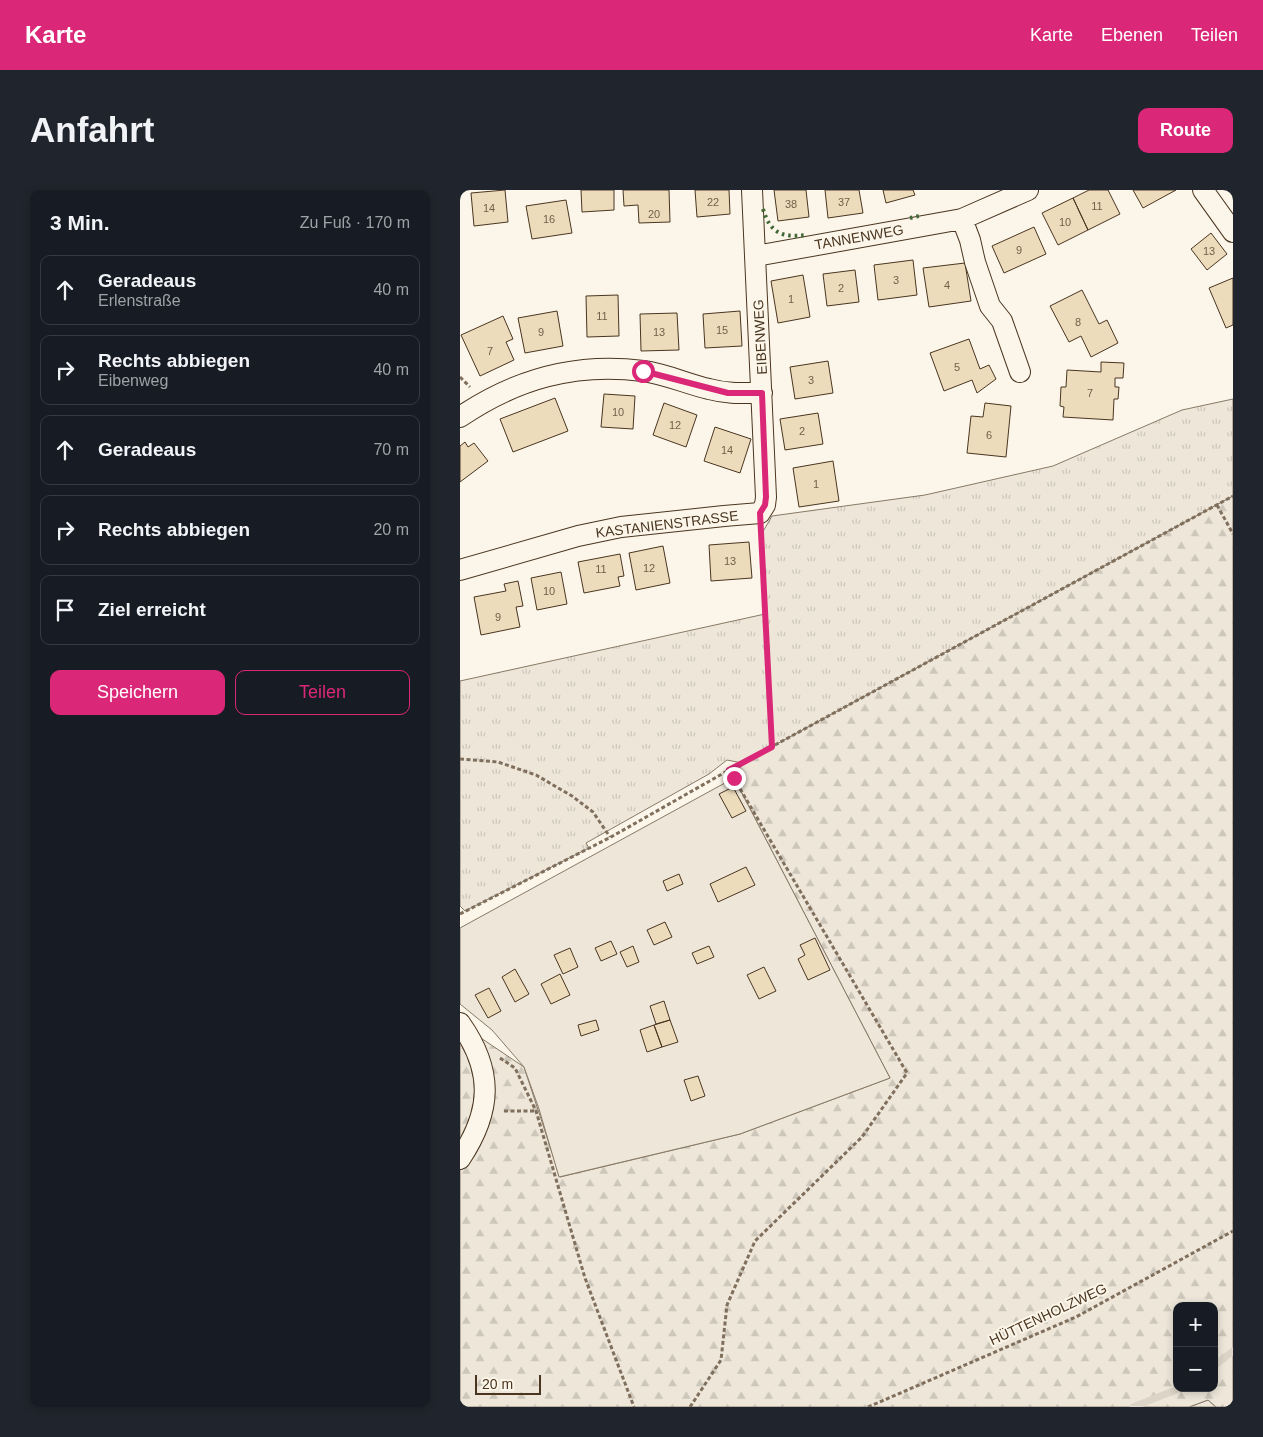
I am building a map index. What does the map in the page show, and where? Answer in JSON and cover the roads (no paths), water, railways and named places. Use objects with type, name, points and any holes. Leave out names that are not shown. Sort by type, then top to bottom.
[{"type":"street","name":"EIBENWEG","points":[[752,190],[766,497],[765,505],[760,513]]},
{"type":"street","name":"TANNENWEG","points":[[756,256],[962,219],[1028,190]]},
{"type":"street","points":[[1203,190],[1233,232]]},
{"type":"street","points":[[962,219],[970,240],[974,262],[990,306],[1002,322],[1020,372]]},
{"type":"street","points":[[460,417],[480,403],[514,387],[545,376],[571,370],[643,371],[728,393],[762,393]]},
{"type":"street","name":"KASTANIENSTRASSE","points":[[460,570],[578,536],[620,527],[760,513]]},
{"type":"street","points":[[460,1023],[472,1040],[483,1068],[486,1090],[483,1111],[472,1141],[460,1159]]},
{"type":"waterway","points":[[1218,1363],[1233,1351]]},
{"type":"waterway","points":[[1133,1407],[1173,1391]]}]
